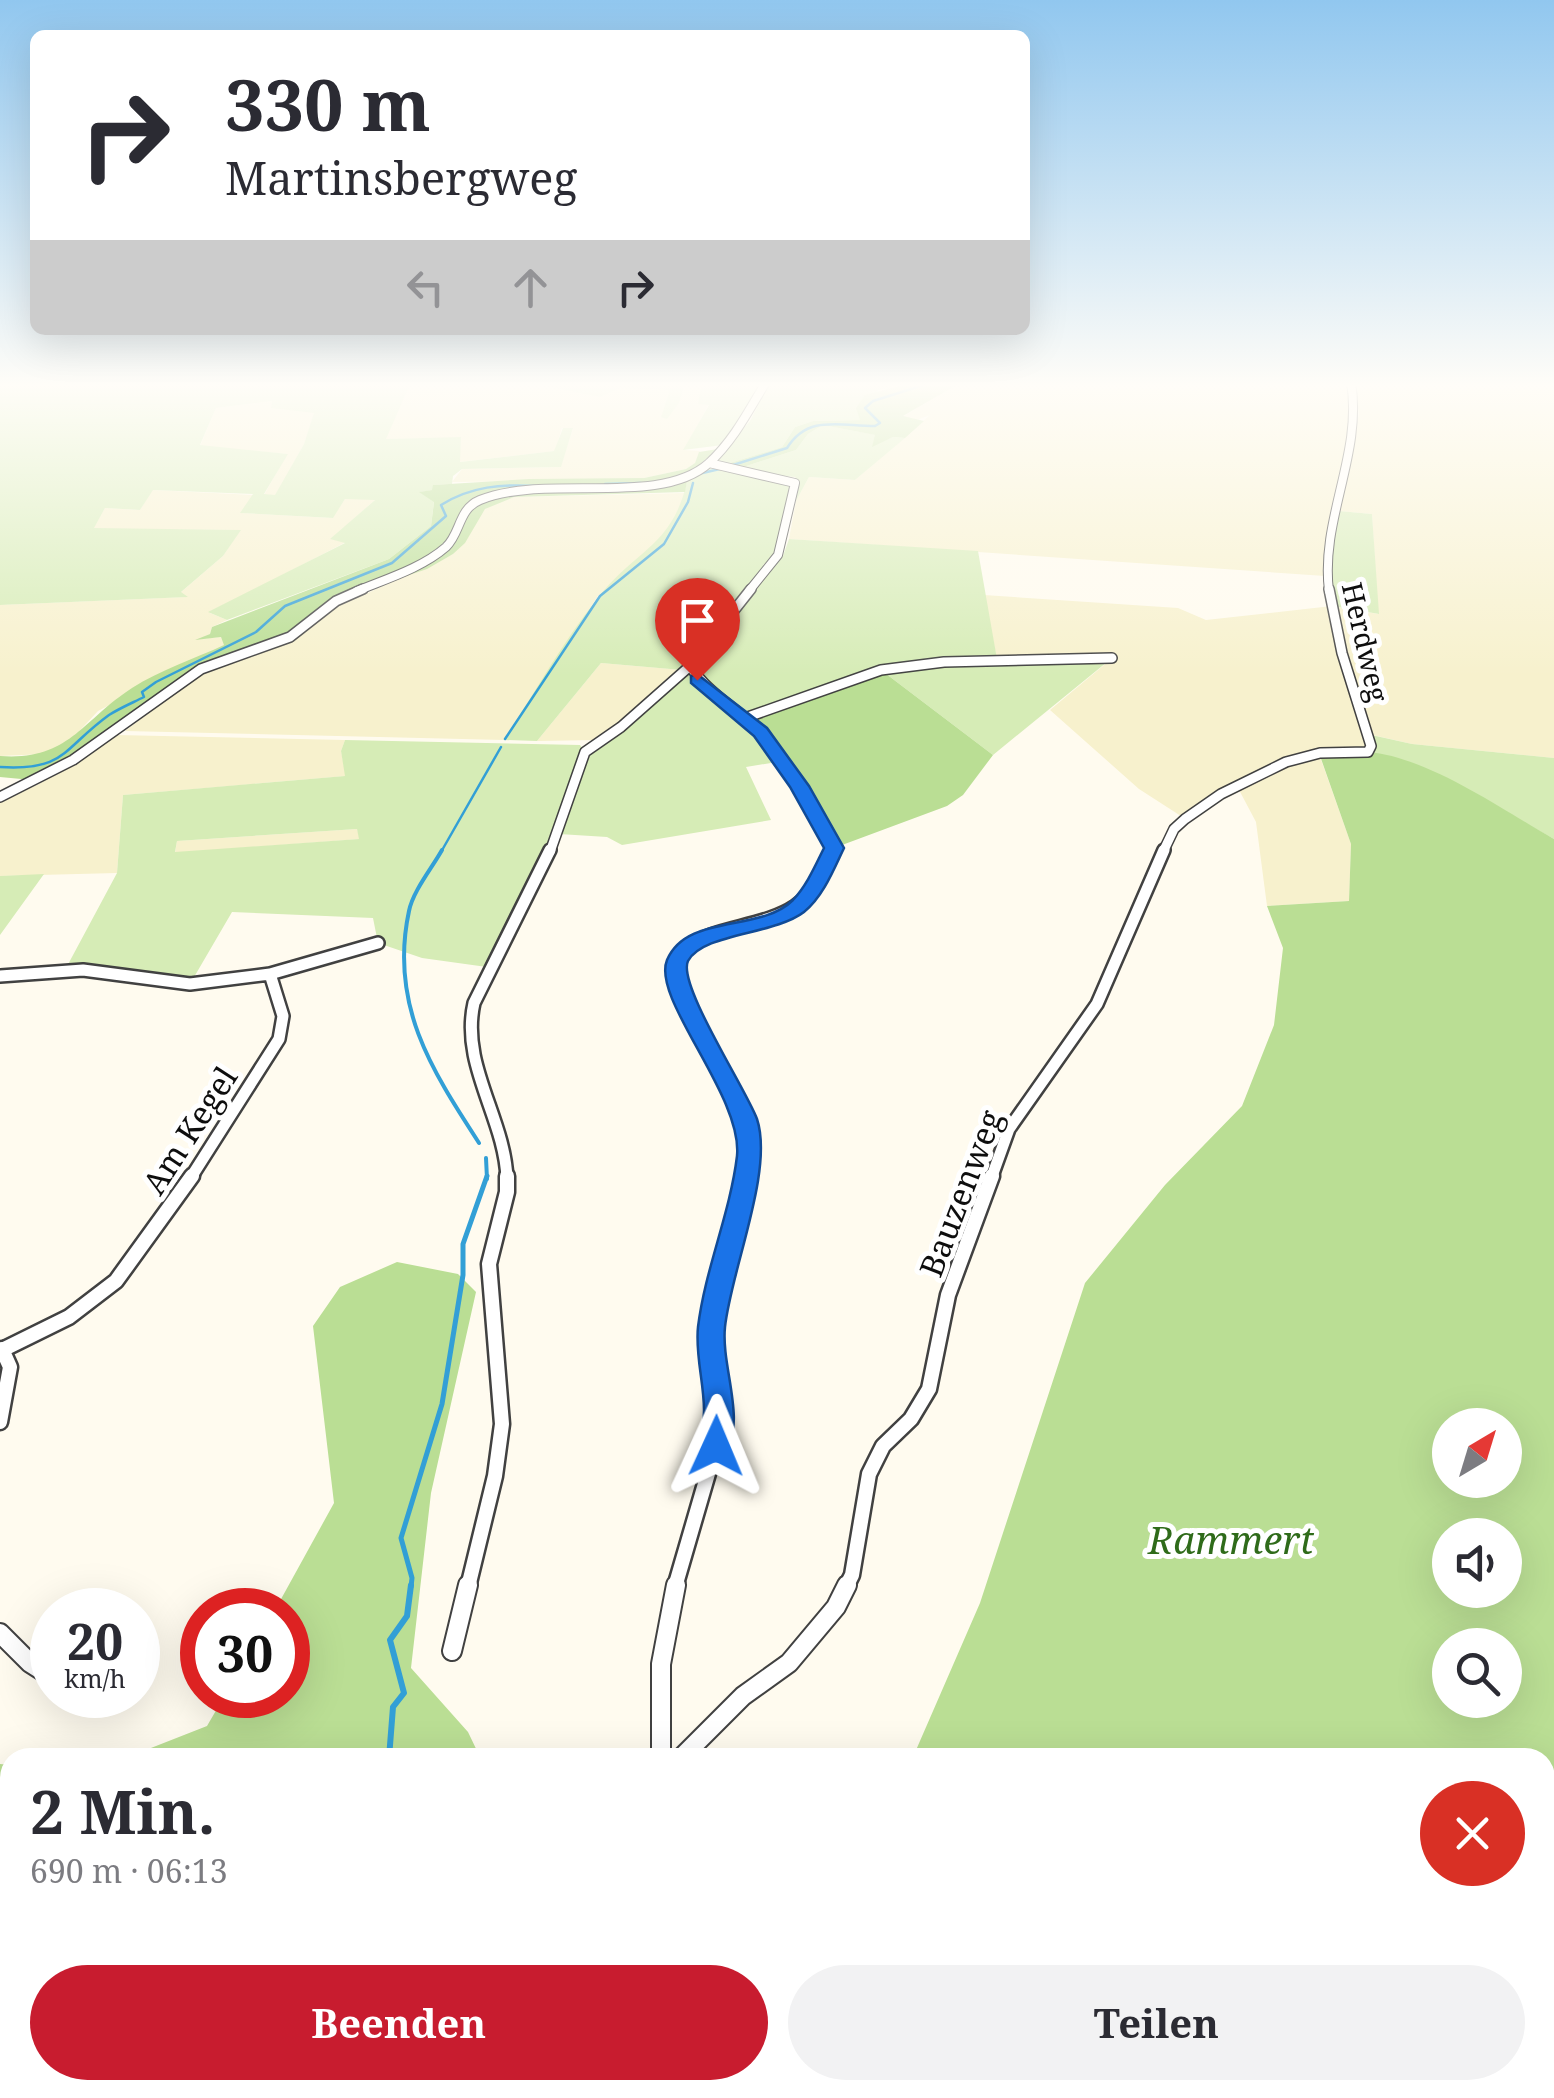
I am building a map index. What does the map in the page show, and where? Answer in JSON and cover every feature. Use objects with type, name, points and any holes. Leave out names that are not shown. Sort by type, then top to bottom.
[{"type":"street","points":[[0,797],[73,760],[201,669],[290,637],[336,601],[429,559],[449,545],[466,509],[476,502],[502,492],[533,488],[654,485],[681,480]]},
{"type":"street","points":[[452,1652],[496,1476],[502,1424],[488,1264],[507,1192],[506,1149],[474,1061],[470,1022],[474,1002],[544,868],[585,752],[621,727],[690,666],[778,555],[796,490],[795,483],[789,480]]},
{"type":"street","name":"Herdweg","points":[[1343,480],[1327,552],[1327,578],[1367,734]]},
{"type":"street","points":[[745,718],[881,670],[944,662],[1112,658]]},
{"type":"street","points":[[660,1748],[656,1708],[670,1604],[716,1446],[718,1408],[711,1329],[749,1154],[747,1125],[736,1094],[689,1011],[676,973],[678,959],[700,938],[762,926],[798,907],[817,882],[834,848],[782,761],[745,718],[704,686],[690,666]]},
{"type":"street","name":"Bauzenweg","points":[[692,1748],[743,1696],[790,1663],[836,1607],[852,1575],[869,1474],[884,1446],[910,1420],[929,1389],[948,1295],[1008,1129],[1097,1004],[1174,830],[1209,801],[1292,760],[1319,753],[1368,752],[1371,746],[1367,734]]},
{"type":"street","points":[[0,976],[83,970],[190,984],[270,974],[378,944]]},
{"type":"street","name":"Am Kegel","points":[[1,1350],[98,1298],[168,1214],[280,1039],[283,1016],[270,974]]},
{"type":"street","points":[[0,1422],[10,1367],[1,1350]]},
{"type":"street","points":[[0,1634],[30,1663]]},
{"type":"shaded area","points":[[272,480],[284,480],[276,495],[264,495]]},
{"type":"shaded area","points":[[454,480],[605,480],[582,481]]},
{"type":"shaded area","points":[[807,480],[1340,480],[1324,552],[1325,576],[789,539],[796,501]]},
{"type":"shaded area","points":[[1345,480],[1554,480],[1554,758],[1412,744],[1368,734],[1368,752],[1319,754],[1351,844],[1349,901],[1267,906],[1256,822],[1238,788],[1184,818],[1139,789],[1050,710],[1110,660],[997,659],[984,595],[1178,608],[1206,620],[1332,606],[1378,614],[1372,514],[1339,511]]},
{"type":"shaded area","points":[[152,490],[254,495],[241,513],[332,518],[345,499],[376,499],[331,539],[346,542],[210,613],[227,620],[200,639],[221,637],[225,645],[98,711],[71,740],[46,754],[0,756],[0,605],[186,597],[180,593],[223,556],[240,530],[93,529],[105,508],[140,510]]},
{"type":"shaded area","points":[[687,493],[672,523],[647,553],[598,596],[504,740],[125,731],[193,679],[280,645],[305,632],[326,612],[453,554],[485,509],[498,502],[514,497]]},
{"type":"shaded area","points":[[601,663],[682,670],[619,727],[597,740],[537,741]]},
{"type":"shaded area","points":[[116,735],[345,740],[341,751],[346,776],[123,795],[117,873],[0,876],[0,801],[39,784]]},
{"type":"shaded area","points":[[357,829],[360,839],[175,853],[177,841]]},
{"type":"green space","points":[[0,480],[272,480],[264,494],[275,495],[284,480],[453,480],[452,484],[433,485],[433,490],[420,492],[434,501],[431,526],[389,559],[227,620],[208,612],[345,543],[330,539],[375,500],[345,499],[333,518],[240,513],[253,494],[153,490],[140,510],[105,508],[94,528],[241,530],[223,556],[181,592],[188,597],[0,605]]},
{"type":"green space","points":[[514,480],[687,481],[685,492],[514,497],[485,509],[465,543],[427,569],[335,600],[289,636],[223,659],[71,759],[32,780],[0,777],[0,756],[23,756],[59,745],[132,688],[224,645],[221,637],[195,640],[210,634],[212,627],[389,559],[431,526],[434,502],[419,492],[432,490],[433,485]]},
{"type":"green space","points":[[807,480],[796,501],[799,482]]},
{"type":"green space","points":[[687,481],[792,483],[776,555],[769,564],[763,564],[766,566],[682,670],[601,663],[537,741],[504,740],[597,599],[672,521]]},
{"type":"green space","points":[[1339,511],[1372,514],[1379,614],[1332,606],[1332,553]]},
{"type":"green space","points":[[789,539],[978,551],[997,659],[1112,658],[993,755],[881,670],[783,761],[746,767],[771,820],[622,845],[607,837],[559,834],[494,968],[422,958],[378,943],[373,918],[232,912],[190,984],[65,970],[117,873],[123,795],[345,776],[341,751],[345,740],[580,745],[584,751],[700,659],[783,556]],"holes":[[[357,829],[359,839],[175,852],[177,841]]]},
{"type":"green space","points":[[881,670],[993,755],[963,795],[947,806],[834,848],[799,786],[745,718]]},
{"type":"green space","points":[[1367,734],[1412,744],[1554,758],[1554,839],[1447,779],[1368,752]]},
{"type":"green space","name":"Rammert","points":[[1368,752],[1415,763],[1464,786],[1554,839],[1554,1748],[917,1748],[980,1603],[1085,1283],[1165,1185],[1242,1106],[1274,1025],[1283,948],[1267,906],[1349,901],[1351,844],[1319,753]]},
{"type":"green space","points":[[44,874],[0,935],[0,876]]},
{"type":"green space","points":[[397,1262],[458,1274],[476,1292],[431,1493],[411,1668],[468,1732],[476,1748],[151,1748],[207,1726],[212,1718],[310,1718],[310,1588],[287,1588],[334,1503],[313,1326],[340,1287]]},
{"type":"waterway","points":[[605,484],[641,483]]},
{"type":"waterway","points":[[505,739],[600,596],[664,544],[688,502],[693,483]]},
{"type":"waterway","points":[[0,767],[51,761],[109,715],[144,697],[142,692],[156,682],[256,632],[285,606],[392,563],[446,516],[441,505],[452,499],[487,488],[536,486]]},
{"type":"waterway","points":[[441,852],[501,747]]},
{"type":"waterway","points":[[442,850],[411,903],[404,945],[405,976],[418,1034],[430,1062],[479,1143]]},
{"type":"waterway","points":[[486,1158],[487,1176]]},
{"type":"waterway","points":[[411,1587],[401,1538],[442,1404],[463,1275],[463,1244],[487,1176]]},
{"type":"waterway","points":[[390,1748],[393,1707],[404,1693],[390,1640],[407,1616],[411,1585]]},
{"type":"route","points":[[697,680],[760,732],[800,786],[834,848],[830,861],[798,907],[762,926],[720,931],[700,938],[678,959],[676,973],[689,1011],[736,1094],[747,1125],[749,1154],[711,1329],[718,1408],[716,1446]]}]
